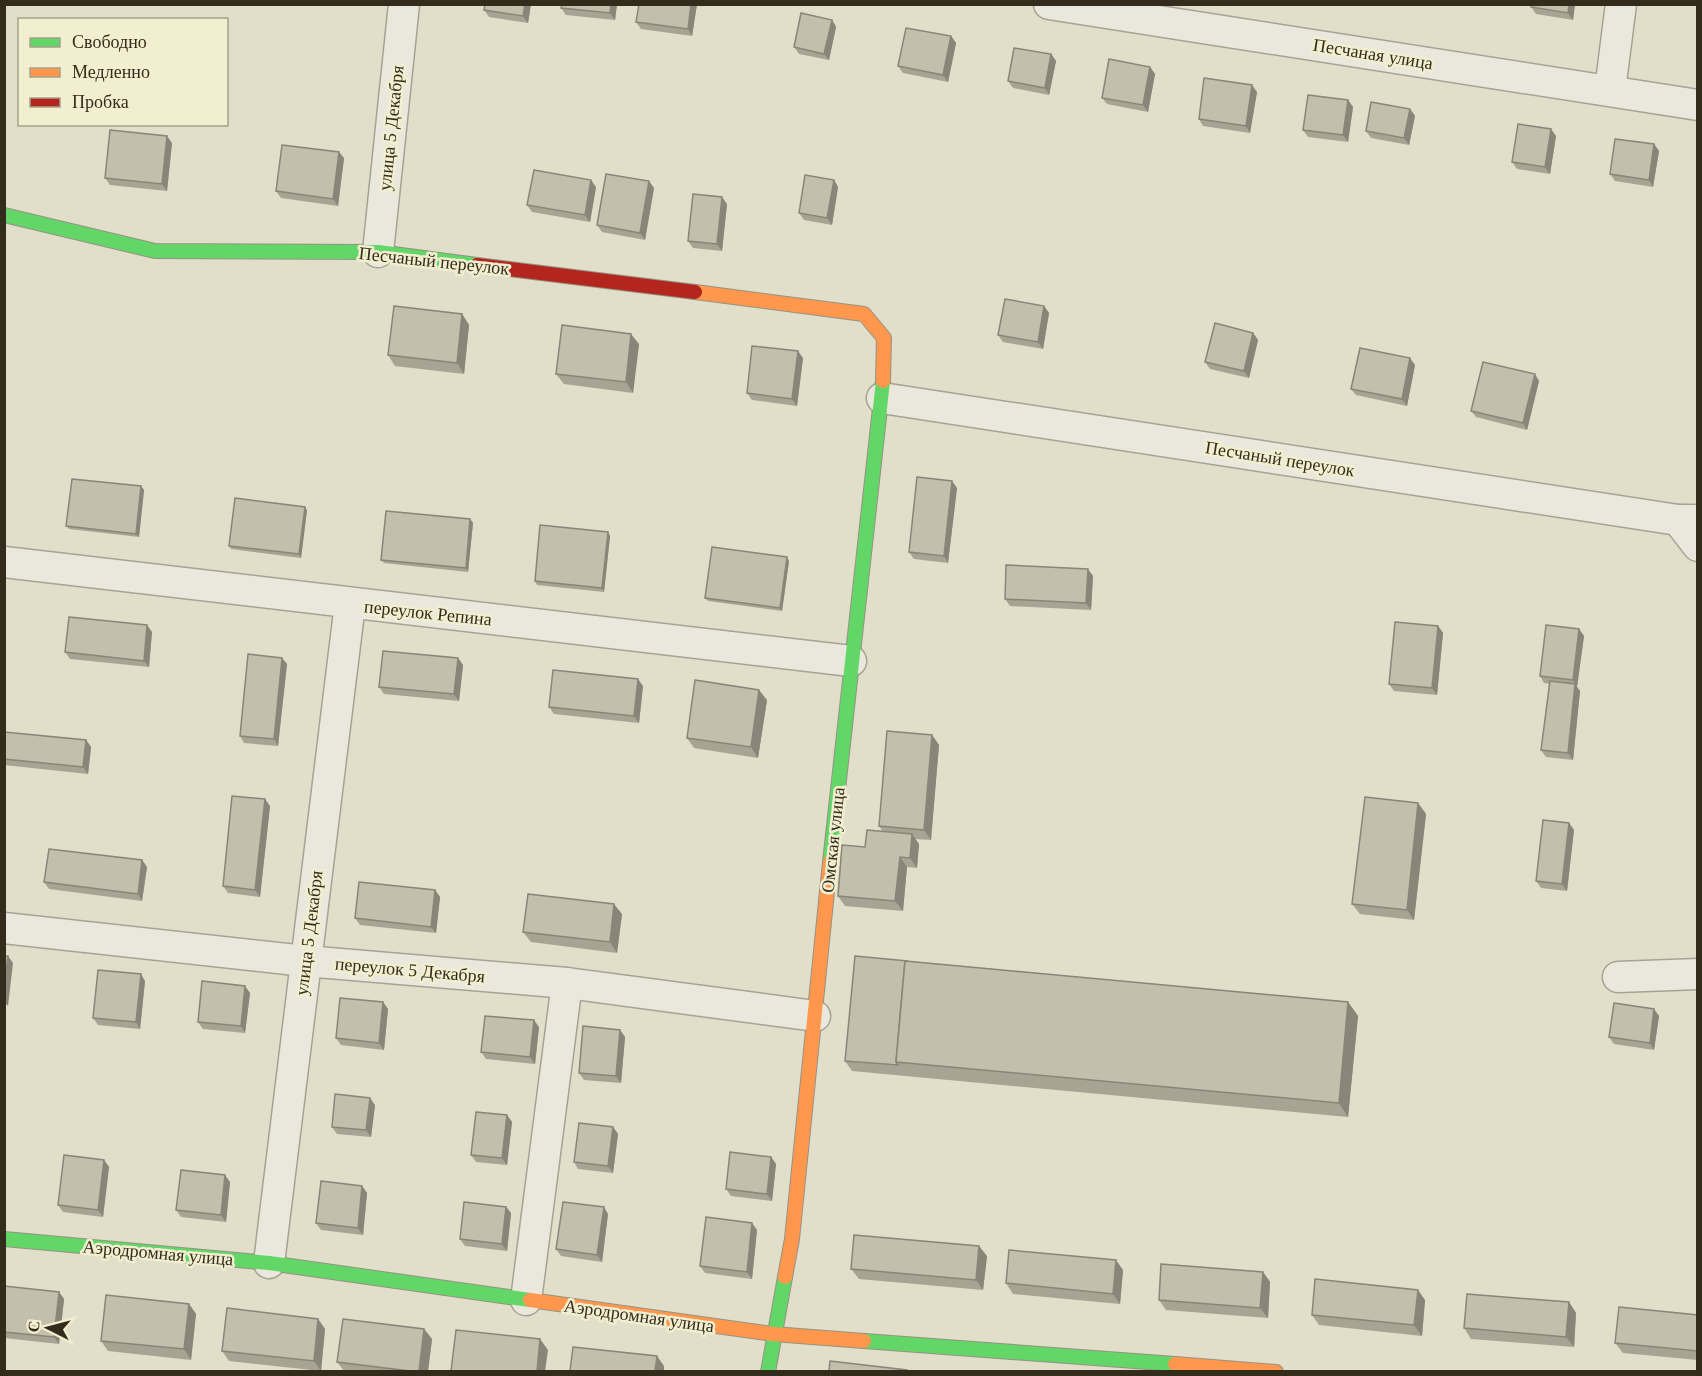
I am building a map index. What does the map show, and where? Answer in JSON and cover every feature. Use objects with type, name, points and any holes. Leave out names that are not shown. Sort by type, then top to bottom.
[{"type":"street","name":"улица 5 Декабря","points":[[378,252],[404,4]]},
{"type":"street","name":"Песчаная улица","points":[[1049,4],[1698,105]]},
{"type":"street","points":[[1610,90],[1621,4]]},
{"type":"street","name":"Песчаный переулок","points":[[4,215],[155,251],[378,252],[864,314]]},
{"type":"street","name":"Омская улица","points":[[768,1371],[792,1239],[852,661],[882,398],[884,338],[864,314]]},
{"type":"street","name":"Песчаный переулок","points":[[882,398],[1688,520]]},
{"type":"street","points":[[1688,520],[1698,546]]},
{"type":"street","name":"переулок Репина","points":[[4,562],[852,661]]},
{"type":"street","name":"улица 5 Декабря","points":[[269,1263],[350,604]]},
{"type":"street","name":"переулок 5 Декабря","points":[[4,928],[305,961],[567,983],[816,1016]]},
{"type":"street","points":[[1618,977],[1698,974]]},
{"type":"street","points":[[526,1300],[567,983]]},
{"type":"street","name":"Аэродромная улица","points":[[4,1239],[269,1263],[773,1334],[1276,1371]]},
{"type":"building","points":[[485,4],[525,4],[523,16],[484,10]]},
{"type":"building","points":[[562,4],[611,4],[610,13],[561,8]]},
{"type":"building","points":[[639,4],[691,4],[688,29],[636,22]]},
{"type":"building","points":[[1532,4],[1569,4],[1568,13],[1531,7]]},
{"type":"building","points":[[801,13],[832,20],[824,54],[794,47]]},
{"type":"building","points":[[906,28],[951,36],[943,75],[898,66]]},
{"type":"building","points":[[1014,48],[1051,54],[1045,88],[1008,81]]},
{"type":"building","points":[[1109,59],[1150,67],[1143,105],[1102,98]]},
{"type":"building","points":[[1204,78],[1252,85],[1246,126],[1199,119]]},
{"type":"building","points":[[1308,95],[1348,100],[1343,135],[1303,130]]},
{"type":"building","points":[[1371,102],[1410,109],[1404,138],[1366,131]]},
{"type":"building","points":[[1518,124],[1551,129],[1545,167],[1512,162]]},
{"type":"building","points":[[110,130],[167,136],[162,184],[105,178]]},
{"type":"building","points":[[1615,139],[1654,144],[1649,180],[1610,174]]},
{"type":"building","points":[[282,145],[339,152],[333,199],[276,191]]},
{"type":"building","points":[[534,170],[591,180],[585,215],[527,205]]},
{"type":"building","points":[[606,174],[649,181],[640,233],[597,225]]},
{"type":"building","points":[[805,175],[834,180],[827,218],[799,213]]},
{"type":"building","points":[[693,194],[722,197],[717,244],[688,241]]},
{"type":"building","points":[[1005,299],[1044,306],[1038,342],[998,335]]},
{"type":"building","points":[[394,306],[462,314],[457,363],[388,355]]},
{"type":"building","points":[[1215,323],[1253,333],[1244,371],[1205,362]]},
{"type":"building","points":[[562,325],[631,334],[626,382],[556,374]]},
{"type":"building","points":[[752,346],[798,351],[792,399],[747,393]]},
{"type":"building","points":[[1360,348],[1410,358],[1402,399],[1351,389]]},
{"type":"building","points":[[1483,362],[1535,374],[1523,423],[1471,411]]},
{"type":"building","points":[[917,477],[952,481],[944,556],[909,552]]},
{"type":"building","points":[[72,479],[141,486],[136,534],[66,526]]},
{"type":"building","points":[[235,498],[305,507],[299,554],[229,546]]},
{"type":"building","points":[[386,511],[470,519],[466,568],[381,560]]},
{"type":"building","points":[[540,525],[608,532],[602,588],[535,581]]},
{"type":"building","points":[[712,547],[787,557],[780,608],[705,598]]},
{"type":"building","points":[[1006,565],[1088,569],[1086,603],[1005,599]]},
{"type":"building","points":[[69,617],[147,625],[144,661],[65,652]]},
{"type":"building","points":[[1395,622],[1438,626],[1432,688],[1389,684]]},
{"type":"building","points":[[1546,625],[1579,629],[1573,680],[1540,676]]},
{"type":"building","points":[[383,651],[458,658],[454,694],[379,687]]},
{"type":"building","points":[[248,654],[282,658],[274,739],[240,736]]},
{"type":"building","points":[[553,670],[638,679],[634,716],[549,707]]},
{"type":"building","points":[[695,680],[759,690],[751,747],[687,738]]},
{"type":"building","points":[[1550,681],[1575,684],[1568,753],[1541,750]]},
{"type":"building","points":[[887,731],[932,735],[924,830],[879,826]]},
{"type":"building","points":[[4,732],[86,740],[83,767],[4,759]]},
{"type":"building","points":[[232,796],[265,799],[255,890],[223,886]]},
{"type":"building","points":[[1365,797],[1418,803],[1407,910],[1352,904]]},
{"type":"building","points":[[1543,820],[1569,823],[1562,884],[1536,881]]},
{"type":"building","points":[[867,830],[912,834],[910,858],[900,857],[895,901],[838,896],[842,845],[865,847]]},
{"type":"building","points":[[49,849],[142,860],[138,894],[44,882]]},
{"type":"building","points":[[359,882],[435,890],[431,927],[355,918]]},
{"type":"building","points":[[528,894],[614,904],[610,942],[523,932]]},
{"type":"building","points":[[4,956],[8,956],[4,985]]},
{"type":"building","points":[[855,956],[908,961],[905,961],[896,1062],[898,1065],[845,1061]]},
{"type":"building","points":[[905,961],[1348,1002],[1339,1103],[896,1062]]},
{"type":"building","points":[[98,970],[141,974],[136,1022],[93,1018]]},
{"type":"building","points":[[202,981],[245,986],[241,1026],[198,1022]]},
{"type":"building","points":[[340,998],[383,1002],[379,1043],[336,1038]]},
{"type":"building","points":[[1614,1003],[1654,1009],[1650,1043],[1609,1037]]},
{"type":"building","points":[[485,1016],[534,1020],[530,1057],[481,1052]]},
{"type":"building","points":[[583,1026],[620,1030],[616,1076],[579,1073]]},
{"type":"building","points":[[335,1094],[370,1098],[366,1130],[332,1127]]},
{"type":"building","points":[[476,1112],[507,1115],[502,1158],[471,1155]]},
{"type":"building","points":[[579,1123],[613,1127],[608,1166],[574,1162]]},
{"type":"building","points":[[730,1152],[771,1157],[767,1194],[726,1189]]},
{"type":"building","points":[[64,1155],[104,1160],[98,1210],[58,1205]]},
{"type":"building","points":[[181,1170],[225,1175],[221,1215],[176,1210]]},
{"type":"building","points":[[321,1181],[362,1186],[358,1228],[316,1223]]},
{"type":"building","points":[[464,1202],[506,1207],[502,1244],[460,1239]]},
{"type":"building","points":[[563,1202],[604,1207],[597,1255],[556,1249]]},
{"type":"building","points":[[706,1217],[752,1223],[747,1272],[700,1266]]},
{"type":"building","points":[[854,1235],[979,1246],[976,1280],[851,1269]]},
{"type":"building","points":[[1009,1250],[1116,1260],[1113,1294],[1006,1283]]},
{"type":"building","points":[[1161,1264],[1263,1272],[1260,1308],[1159,1300]]},
{"type":"building","points":[[1315,1279],[1418,1290],[1414,1325],[1312,1315]]},
{"type":"building","points":[[4,1286],[59,1292],[54,1337],[4,1332]]},
{"type":"building","points":[[1467,1294],[1569,1302],[1566,1337],[1464,1328]]},
{"type":"building","points":[[106,1295],[189,1304],[184,1349],[101,1341]]},
{"type":"building","points":[[1619,1307],[1698,1315],[1698,1351],[1615,1343]]},
{"type":"building","points":[[227,1308],[318,1319],[314,1361],[222,1351]]},
{"type":"building","points":[[343,1319],[424,1329],[419,1371],[337,1362]]},
{"type":"building","points":[[456,1330],[540,1339],[537,1371],[451,1371]]},
{"type":"building","points":[[573,1347],[657,1356],[655,1371],[570,1371]]},
{"type":"building","points":[[830,1361],[907,1370],[907,1371],[829,1371]]},
{"type":"traffic: fast","points":[[4,215],[155,251],[378,252],[477,265]]},
{"type":"traffic: fast","points":[[830,862],[883,381]]},
{"type":"traffic: fast","points":[[4,1239],[269,1263],[530,1300]]},
{"type":"traffic: fast","points":[[768,1372],[785,1277]]},
{"type":"traffic: fast","points":[[864,1341],[1175,1364]]},
{"type":"traffic: slow","points":[[695,292],[864,314],[884,338],[883,381]]},
{"type":"traffic: slow","points":[[785,1277],[792,1239],[830,862]]},
{"type":"traffic: slow","points":[[530,1300],[773,1334],[864,1341]]},
{"type":"traffic: slow","points":[[1175,1364],[1276,1372]]},
{"type":"traffic: jam","points":[[477,265],[695,292]]}]
